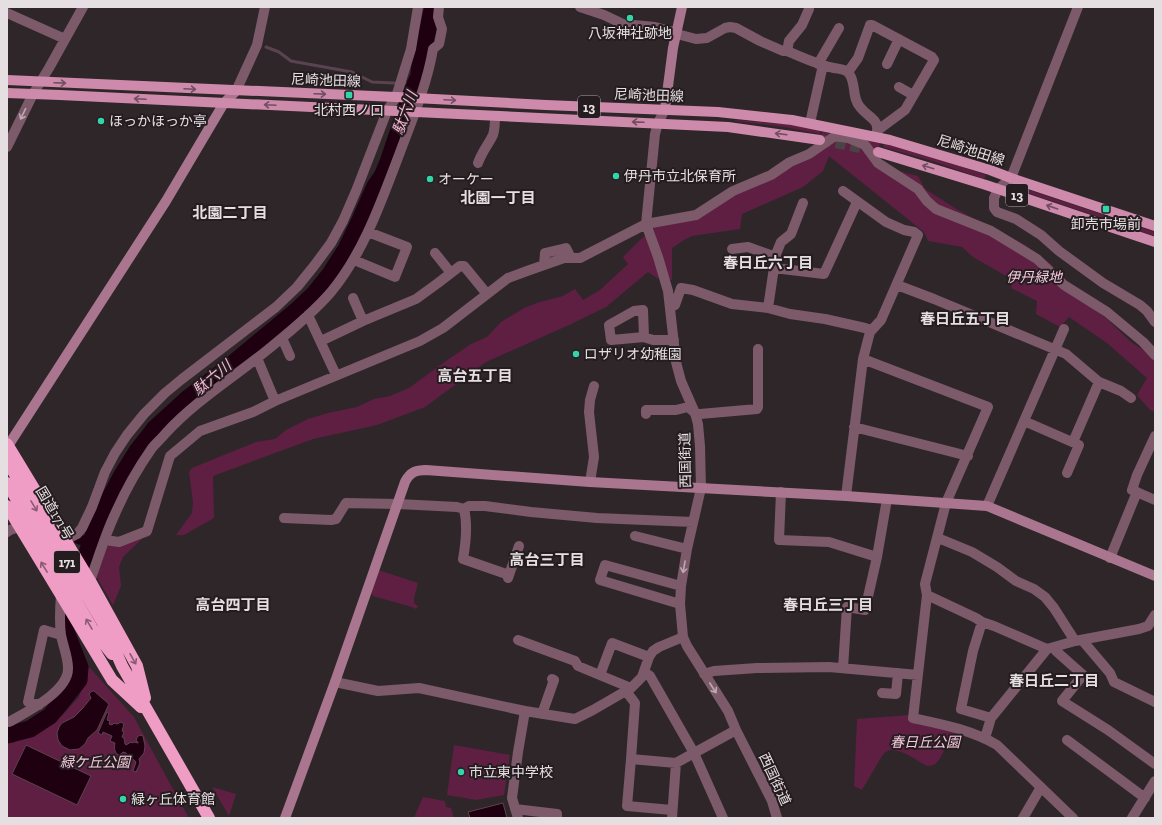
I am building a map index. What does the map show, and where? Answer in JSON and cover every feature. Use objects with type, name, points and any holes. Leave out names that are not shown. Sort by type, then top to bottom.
[{"type":"highway","name":"171","points":[[8,445],[88,578],[137,666],[149,714]]},
{"type":"highway","name":"国道171号","points":[[7,461],[103,623],[122,666],[209,818]]},
{"type":"highway","name":"国道171号","points":[[7,483],[93,630],[122,666]]},
{"type":"highway","name":"171","points":[[7,506],[112,680],[149,714]]},
{"type":"main road","name":"尼崎池田線","points":[[7,80],[546,105],[665,109],[718,112],[792,120],[810,124],[877,133],[890,140],[983,168],[1155,226]]},
{"type":"main road","name":"尼崎池田線","points":[[7,93],[728,126],[820,140]]},
{"type":"main road","name":"尼崎池田線","points":[[878,152],[998,189],[1155,242]]},
{"type":"street","points":[[7,147],[33,94],[83,7]]},
{"type":"street","points":[[8,445],[166,201],[224,103],[236,91],[257,45],[265,7]]},
{"type":"street","points":[[67,543],[78,534],[82,528],[92,507],[105,472],[115,453],[144,414],[165,393],[182,379],[276,307],[297,287],[330,243],[343,221],[372,152],[387,111],[396,97],[411,49],[418,7]]},
{"type":"street","points":[[88,578],[124,495],[153,448],[189,410],[257,358],[308,316],[331,292],[354,260],[368,232],[415,112],[433,49],[439,44],[442,29],[438,18],[439,7]]},
{"type":"street","points":[[580,7],[604,15],[623,24],[655,27],[696,39],[707,38],[725,28],[736,28],[783,51],[787,51],[820,65],[844,70],[848,72],[853,80],[857,103],[865,113],[876,122],[877,133]]},
{"type":"street","points":[[665,109],[673,48],[682,7]]},
{"type":"street","points":[[1078,7],[1011,178],[998,189],[994,198],[994,208],[997,212],[1016,219],[1041,235],[1059,252],[1094,277],[1140,305],[1147,311],[1155,322]]},
{"type":"street","points":[[7,13],[65,39]]},
{"type":"street","points":[[787,51],[789,41],[802,25],[805,13]]},
{"type":"street","points":[[848,72],[858,58],[870,25],[932,57],[934,60],[905,110],[877,133]]},
{"type":"street","points":[[810,124],[820,65],[838,32]]},
{"type":"street","points":[[887,64],[898,39]]},
{"type":"street","points":[[899,87],[913,95]]},
{"type":"street","name":"西国街道","points":[[665,109],[658,123],[655,134],[646,224],[668,291],[676,362],[681,381],[695,413],[698,424],[700,446],[701,488],[687,549],[681,586],[680,604],[683,637],[704,674],[728,711],[772,801],[777,818]]},
{"type":"street","points":[[478,163],[482,152],[493,134],[495,116]]},
{"type":"street","points":[[105,540],[119,542],[147,531],[170,456],[200,431],[253,412],[336,375],[420,341],[443,328],[508,278],[564,258],[580,258],[646,224],[696,215],[733,190],[771,175],[790,162],[809,154],[835,136],[848,138],[865,145],[878,163],[918,189],[927,202],[936,209],[991,231],[1037,259],[1064,285],[1106,312],[1155,355]]},
{"type":"street","points":[[844,191],[886,222],[904,230],[914,232],[918,235],[881,320],[870,332],[863,358],[846,496]]},
{"type":"street","points":[[774,268],[824,274],[857,202]]},
{"type":"street","points":[[768,308],[776,257],[781,242],[791,234],[803,203]]},
{"type":"street","points":[[354,260],[397,277],[407,247],[368,232]]},
{"type":"street","points":[[732,249],[748,247],[776,257]]},
{"type":"street","points":[[435,253],[451,273]]},
{"type":"street","points":[[321,341],[363,321],[416,299],[460,266],[464,266],[487,294]]},
{"type":"street","points":[[897,285],[1066,354],[1099,382],[1121,391],[1131,398]]},
{"type":"street","points":[[670,307],[675,305],[681,288],[693,290],[732,304],[768,308],[790,314],[825,319],[872,330]]},
{"type":"street","points":[[353,298],[363,321]]},
{"type":"street","points":[[308,316],[336,375]]},
{"type":"street","points":[[987,506],[1064,328]]},
{"type":"street","points":[[644,337],[653,340],[674,340]]},
{"type":"street","points":[[282,338],[290,356]]},
{"type":"street","points":[[646,414],[646,410],[676,410],[688,407],[695,413],[700,414],[756,409],[758,407],[758,349]]},
{"type":"street","points":[[257,358],[275,401]]},
{"type":"street","points":[[863,358],[988,407],[968,456],[946,503],[925,584],[927,595],[913,718],[957,728],[985,738],[997,745],[1041,787],[1063,814],[1073,818]]},
{"type":"street","points":[[1074,442],[1099,382]]},
{"type":"street","points":[[590,482],[594,457],[589,412],[590,400],[594,386]]},
{"type":"street","points":[[1024,421],[1079,444],[1067,473]]},
{"type":"street","points":[[854,426],[968,456]]},
{"type":"street","points":[[1153,437],[1132,490],[1155,500]]},
{"type":"street","points":[[285,818],[335,682],[407,477],[419,470],[987,506],[1155,576]]},
{"type":"street","points":[[781,492],[779,540],[830,542],[877,556]]},
{"type":"street","points":[[1110,558],[1137,492]]},
{"type":"street","points":[[843,668],[847,607],[864,610],[877,556],[887,499]]},
{"type":"street","points":[[284,518],[331,520],[336,519],[346,504],[398,504],[457,507],[464,509],[469,506],[485,506],[597,518],[693,522]]},
{"type":"street","points":[[464,509],[466,516],[466,532],[465,547],[461,562],[509,576],[520,546]]},
{"type":"street","points":[[7,532],[19,527]]},
{"type":"street","points":[[635,536],[687,549]]},
{"type":"street","points":[[938,538],[972,552],[997,566],[1016,581],[1034,589],[1046,597],[1078,641],[1110,673],[1114,682],[1155,702]]},
{"type":"street","points":[[680,604],[600,580],[605,565],[681,586]]},
{"type":"street","points":[[927,595],[982,622],[1056,651],[1083,675],[1062,701],[1108,730],[1155,764]]},
{"type":"street","points":[[7,722],[39,705],[59,689],[66,679],[68,668],[61,635],[59,612],[63,597]]},
{"type":"street","points":[[985,738],[991,718],[1051,648],[1139,629],[1148,626],[1155,615]]},
{"type":"street","points":[[982,622],[973,651],[961,709],[991,718]]},
{"type":"street","points":[[39,705],[28,702],[44,630],[61,635]]},
{"type":"street","points":[[335,682],[378,691],[419,688],[525,711],[575,719],[628,689],[638,681],[644,672],[649,657],[656,648],[683,637]]},
{"type":"street","points":[[518,640],[575,661],[578,666],[628,689],[634,704],[627,806],[672,814],[676,763]]},
{"type":"street","points":[[600,675],[612,643],[649,657]]},
{"type":"street","points":[[704,674],[714,671],[757,668],[829,667],[918,675]]},
{"type":"street","points":[[644,672],[650,676],[694,754],[723,818]]},
{"type":"street","points":[[882,693],[896,694],[898,673]]},
{"type":"street","points":[[542,714],[554,680]]},
{"type":"street","points":[[525,711],[512,798],[516,814],[557,814],[557,818]]},
{"type":"street","points":[[631,759],[676,763],[736,730]]},
{"type":"street","points":[[1067,740],[1144,798]]},
{"type":"street","points":[[1132,818],[1155,781]]},
{"type":"street","points":[[1023,818],[1041,787]]},
{"type":"green space","points":[[735,120],[785,124],[821,130],[820,134],[785,127]]},
{"type":"green space","name":"伊丹緑地","points":[[822,132],[880,143],[875,165],[918,176],[925,189],[958,210],[1025,245],[1051,264],[1073,294],[1106,318],[1131,342],[1149,354],[1155,361],[1155,412],[1150,410],[1137,395],[1147,378],[1107,343],[1069,317],[1060,327],[1036,314],[1037,301],[1011,288],[1013,280],[973,257],[962,247],[928,241],[924,232],[829,156],[823,171],[803,187],[742,214],[740,229],[692,236],[672,248],[672,280],[657,278],[648,272],[606,307],[486,362],[425,407],[377,425],[313,439],[213,476],[214,518],[184,535],[176,535],[192,513],[193,502],[189,472],[192,468],[256,442],[275,439],[286,430],[308,419],[357,407],[374,399],[390,396],[409,388],[471,344],[487,337],[501,322],[524,308],[563,296],[575,289],[583,300],[600,290],[628,264],[623,257],[656,226],[713,206],[818,147]]},
{"type":"green space","points":[[884,143],[933,157],[986,175],[984,179],[932,161],[883,147]]},
{"type":"green space","points":[[1019,187],[1155,232],[1155,236],[1019,190]]},
{"type":"green space","points":[[146,533],[151,536],[143,538],[123,557],[119,567],[121,586],[113,605],[96,576],[107,547],[111,543]]},
{"type":"green space","points":[[378,570],[418,583],[414,598],[414,603],[418,606],[416,609],[373,596],[370,591]]},
{"type":"green space","name":"緑ケ丘公園","points":[[89,667],[134,717],[189,818],[7,818],[7,743],[13,743],[62,716],[79,697]]},
{"type":"green space","name":"春日丘公園","points":[[910,715],[957,730],[952,744],[945,749],[936,763],[927,766],[902,752],[891,750],[887,751],[882,756],[862,790],[854,786],[857,719]]},
{"type":"green space","points":[[454,745],[510,755],[504,795],[476,800],[447,795]]},
{"type":"green space","points":[[212,787],[236,794],[229,816]]},
{"type":"green space","points":[[423,797],[445,801],[446,807],[451,808],[454,818],[414,818]]},
{"type":"shaded area","points":[[94,691],[109,704],[97,730],[79,749],[70,750],[62,746],[58,740],[57,733],[59,727],[62,723],[74,717],[82,709],[91,698],[89,694]]},
{"type":"shaded area","points":[[107,712],[109,713],[107,720],[110,721],[109,724],[112,725],[114,723],[117,724],[121,722],[124,724],[122,731],[124,732],[122,737],[124,738],[126,745],[131,742],[138,743],[136,741],[137,737],[140,735],[143,736],[145,746],[144,753],[139,759],[140,763],[136,772],[133,771],[135,761],[126,753],[123,752],[118,755],[116,752],[114,748],[115,743],[110,741],[112,736],[103,732],[102,735],[98,733]]},
{"type":"shaded area","points":[[26,745],[91,776],[77,805],[12,774]]},
{"type":"shaded area","points":[[503,803],[507,818],[470,818],[468,812]]},
{"type":"waterway","name":"駄六川","points":[[7,735],[30,729],[50,716],[79,680],[80,667],[65,629],[91,541],[108,501],[137,451],[155,428],[188,398],[226,369],[313,295],[330,274],[346,249],[375,186],[382,176],[388,162],[412,91],[419,76],[420,64],[433,7]]},
{"type":"waterway","points":[[266,47],[279,52],[291,61],[352,72],[372,82],[415,84]]},
{"type":"waterway","name":"駄六川","points":[[78,539],[98,543]]},
{"type":"tunnel","points":[[821,140],[870,150]]},
{"type":"place","name":"八坂神社跡地","points":[[630,18]]},
{"type":"place","name":"北村西ノ口","points":[[349,95]]},
{"type":"place","name":"ほっかほっか亭","points":[[101,121]]},
{"type":"place","name":"伊丹市立北保育所","points":[[616,176]]},
{"type":"place","name":"オーケー","points":[[430,179]]},
{"type":"place","name":"卸売市場前","points":[[1106,209]]},
{"type":"place","name":"ロザリオ幼稚園","points":[[576,354]]},
{"type":"place","name":"市立東中学校","points":[[461,772]]},
{"type":"place","name":"緑ヶ丘体育館","points":[[123,799]]},
{"type":"district","name":"北園一丁目","points":[[498,198]]},
{"type":"district","name":"北園二丁目","points":[[230,213]]},
{"type":"district","name":"春日丘六丁目","points":[[768,263]]},
{"type":"district","name":"春日丘五丁目","points":[[965,319]]},
{"type":"district","name":"高台五丁目","points":[[475,376]]},
{"type":"district","name":"高台三丁目","points":[[547,560]]},
{"type":"district","name":"高台四丁目","points":[[233,605]]},
{"type":"district","name":"春日丘三丁目","points":[[828,605]]},
{"type":"district","name":"春日丘二丁目","points":[[1054,681]]}]
